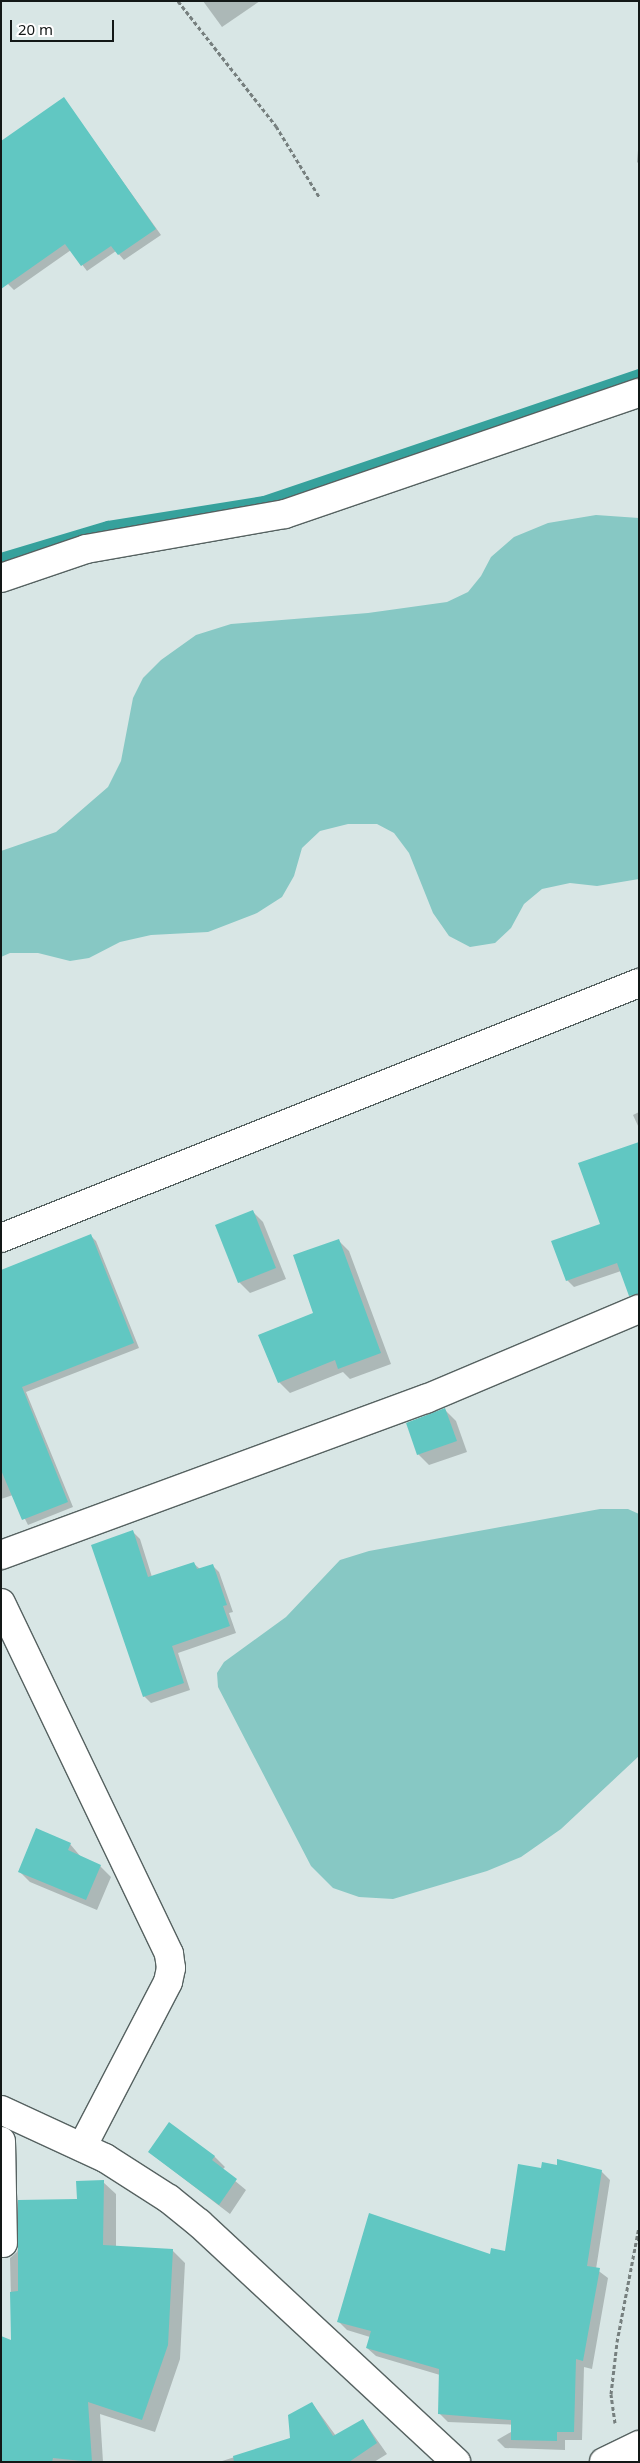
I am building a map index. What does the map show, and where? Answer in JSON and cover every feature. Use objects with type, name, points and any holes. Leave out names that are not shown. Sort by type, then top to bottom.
[{"type":"street","points":[[1,578],[86,549],[285,514],[639,393]]},
{"type":"street","points":[[1,1238],[639,984]]},
{"type":"street","points":[[1,1555],[426,1399],[639,1309]]},
{"type":"street","points":[[1,1603],[168,1954],[171,1968],[168,1982],[82,2147]]},
{"type":"street","points":[[1,2110],[82,2147],[138,2178],[200,2223],[456,2462]]},
{"type":"street","points":[[1,2141],[3,2243]]},
{"type":"street","points":[[604,2462],[634,2447]]},
{"type":"path","points":[[178,1],[276,126],[320,198]]},
{"type":"path","points":[[634,2447],[616,2425],[611,2394],[622,2304],[639,2227]]},
{"type":"shaded area","points":[[596,515],[639,518],[639,879],[597,886],[570,883],[542,889],[524,904],[511,928],[495,943],[470,947],[449,936],[433,913],[409,853],[394,833],[377,824],[348,824],[320,831],[302,848],[294,876],[282,897],[257,913],[208,932],[151,935],[120,942],[89,958],[70,961],[38,953],[10,953],[1,957],[1,851],[56,832],[108,787],[121,761],[133,698],[143,678],[161,660],[196,635],[231,624],[368,613],[447,602],[468,592],[481,576],[491,557],[514,537],[548,523]]},
{"type":"shaded area","points":[[600,1509],[628,1509],[639,1514],[639,1756],[561,1829],[521,1857],[487,1871],[393,1899],[359,1897],[333,1888],[311,1866],[218,1687],[217,1673],[224,1662],[286,1617],[340,1560],[369,1551]]},
{"type":"building","points":[[64,97],[156,229],[118,255],[111,246],[81,266],[65,244],[1,289],[1,141]]},
{"type":"building","points":[[639,1142],[639,1294],[629,1296],[617,1263],[566,1281],[551,1241],[600,1224],[578,1163]]},
{"type":"building","points":[[253,1210],[276,1268],[238,1283],[215,1225]]},
{"type":"building","points":[[91,1234],[134,1343],[22,1387],[68,1502],[22,1520],[1,1470],[1,1270]]},
{"type":"building","points":[[339,1239],[381,1353],[338,1369],[335,1360],[278,1383],[258,1335],[313,1313],[293,1255]]},
{"type":"building","points":[[445,1408],[457,1441],[417,1455],[406,1423]]},
{"type":"building","points":[[133,1530],[148,1577],[194,1562],[197,1569],[213,1564],[227,1605],[223,1606],[230,1626],[172,1646],[184,1683],[143,1697],[91,1545]]},
{"type":"building","points":[[36,1828],[71,1843],[68,1850],[101,1865],[86,1900],[18,1872]]},
{"type":"building","points":[[169,2122],[215,2156],[212,2160],[237,2179],[219,2205],[148,2152]]},
{"type":"building","points":[[557,2159],[602,2170],[587,2266],[600,2268],[583,2361],[576,2359],[574,2432],[557,2432],[557,2441],[511,2440],[511,2420],[438,2414],[439,2369],[366,2348],[371,2331],[337,2322],[369,2213],[490,2254],[491,2248],[505,2251],[518,2164],[541,2168],[542,2162],[557,2165]]},
{"type":"building","points":[[104,2180],[103,2245],[173,2249],[168,2345],[142,2420],[88,2402],[92,2462],[53,2458],[52,2462],[1,2462],[1,2336],[11,2340],[10,2292],[18,2291],[18,2200],[77,2199],[76,2181]]},
{"type":"building","points":[[312,2402],[333,2436],[363,2419],[377,2443],[349,2462],[234,2462],[233,2456],[290,2438],[288,2415]]},
{"type":"waterway","points":[[1,558],[108,526],[264,501],[639,374]]}]
